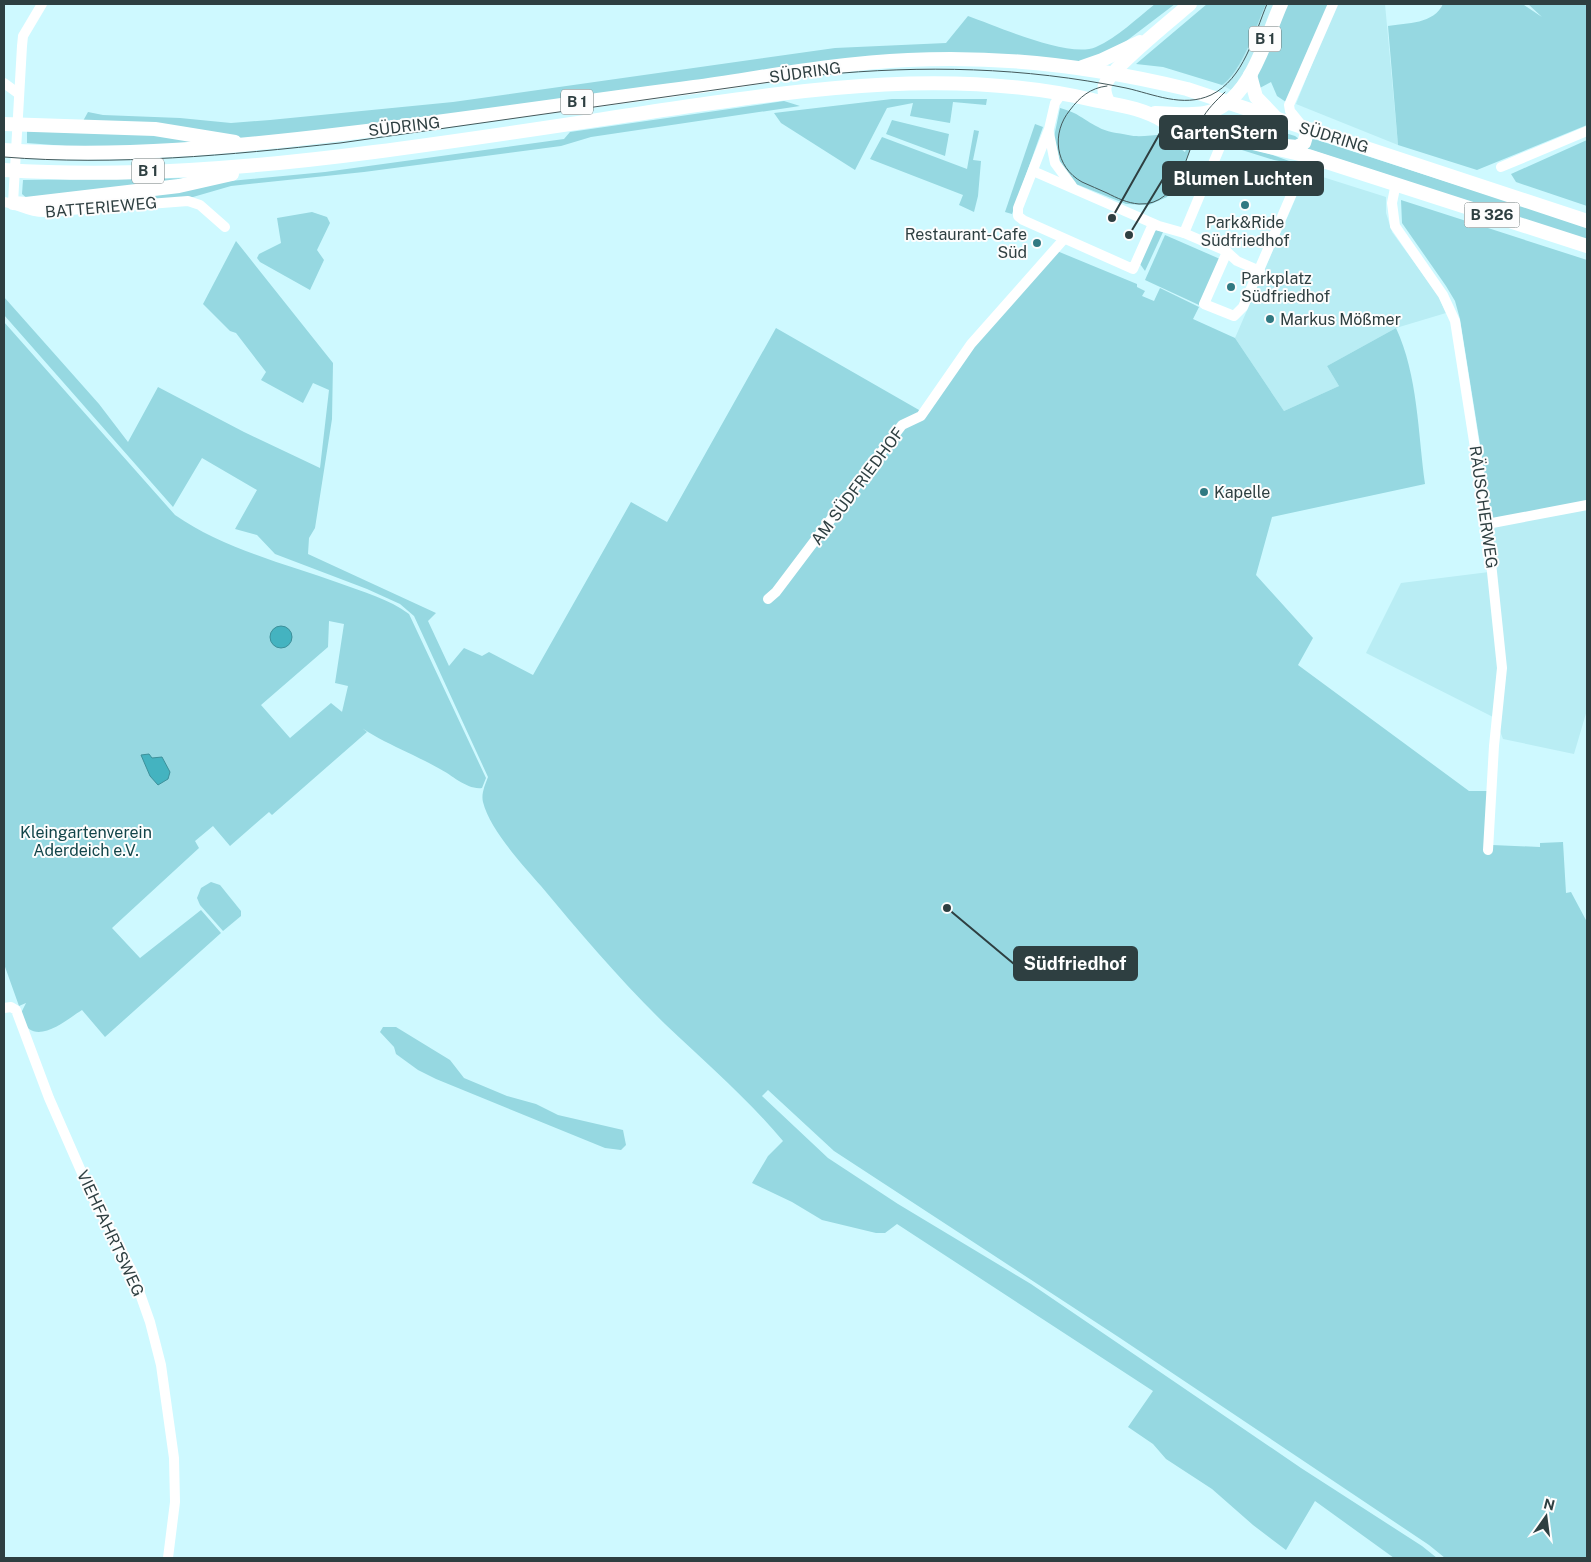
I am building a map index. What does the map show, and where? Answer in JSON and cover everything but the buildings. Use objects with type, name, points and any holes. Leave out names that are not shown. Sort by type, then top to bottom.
[{"type":"main road","name":"B 1","points":[[1109,103],[1104,88],[1113,74],[1154,34],[1190,4]]},
{"type":"main road","name":"B 1","points":[[1150,112],[1206,113],[1228,103],[1250,75],[1281,4]]},
{"type":"main road","name":"B 1","points":[[1077,68],[1102,60],[1154,34]]},
{"type":"main road","name":"SÜDRING","points":[[12,151],[145,153],[253,145],[408,127],[873,62],[973,59],[1077,68],[1187,90],[1587,221]]},
{"type":"main road","name":"B 1","points":[[1250,75],[1256,97],[1278,120]]},
{"type":"main road","name":"SÜDRING","points":[[11,170],[146,171],[274,164],[500,134],[799,90],[942,82],[1014,86],[1062,93],[1150,112],[1165,122],[1308,156],[1587,246]]},
{"type":"main road","points":[[1225,135],[1232,126],[1242,122],[1278,120]]},
{"type":"main road","points":[[11,124],[155,129],[253,145]]},
{"type":"main road","points":[[1272,146],[1297,146],[1304,143],[1306,133],[1303,127]]},
{"type":"main road","points":[[8,203],[26,204],[179,186],[274,164]]},
{"type":"street","points":[[8,203],[11,124],[19,94],[23,36],[42,4]]},
{"type":"street","points":[[1303,127],[1290,111],[1290,105],[1333,4]]},
{"type":"street","points":[[4,83],[19,94]]},
{"type":"street","points":[[1062,93],[1055,103],[1049,129],[1018,208],[1018,216],[1023,220],[1133,269],[1153,224]]},
{"type":"street","points":[[1049,129],[1055,163],[1075,189]]},
{"type":"street","points":[[1500,167],[1587,131]]},
{"type":"street","points":[[1184,233],[1225,135]]},
{"type":"street","points":[[1227,252],[1204,304],[1227,314],[1238,314],[1260,271],[1308,156]]},
{"type":"street","points":[[1033,171],[1153,224],[1173,232],[1184,233],[1227,252],[1233,259],[1260,271]]},
{"type":"street","name":"RÄUSCHERWEG","points":[[1396,184],[1392,203],[1395,226],[1443,295],[1455,321],[1487,524],[1502,668],[1494,746],[1488,850]]},
{"type":"street","name":"BATTERIEWEG","points":[[8,203],[23,210],[38,212],[188,201],[200,205],[225,227]]},
{"type":"street","name":"AM SÜDFRIEDHOF","points":[[768,599],[776,592],[812,547],[902,425],[916,419],[926,410],[971,344],[1064,238]]},
{"type":"street","points":[[1487,524],[1587,504]]},
{"type":"street","name":"VIEHFAHRTSWEG","points":[[9,1008],[92,1196],[128,1262],[150,1322],[161,1365],[174,1458],[175,1502],[168,1558]]},
{"type":"shaded area","points":[[1266,4],[1275,4],[1250,62],[1242,77],[1231,90],[1222,85],[1238,67]]},
{"type":"shaded area","points":[[1336,4],[1385,4],[1398,145],[1296,104]]},
{"type":"shaded area","points":[[1307,172],[1386,197],[1386,213],[1392,232],[1438,295],[1446,313],[1396,328],[1327,366],[1339,386],[1284,411],[1235,338]]},
{"type":"shaded area","points":[[1587,508],[1587,710],[1574,754],[1503,739],[1495,718],[1366,653],[1401,583],[1489,572],[1491,534],[1495,526]]},
{"type":"shaded area","points":[[281,626],[291,633],[292,637],[285,647],[281,648],[271,641],[270,637],[277,627]]},
{"type":"shaded area","points":[[149,754],[152,758],[162,757],[170,772],[168,779],[158,785],[150,776],[141,755]]},
{"type":"green space","points":[[1155,4],[1175,4],[1125,42],[1084,63],[977,55],[252,142],[93,148],[27,143],[27,121],[83,121],[88,112],[103,115],[180,118],[231,123],[270,120],[453,102],[835,48],[946,43],[968,16],[1033,40],[1069,49],[1084,50],[1096,47],[1112,38]]},
{"type":"green space","points":[[1207,4],[1266,4],[1242,59],[1222,85],[1163,67],[1136,64]]},
{"type":"green space","points":[[1288,4],[1329,4],[1286,102],[1277,96],[1271,82],[1258,89],[1257,80],[1262,58]]},
{"type":"green space","points":[[1443,4],[1524,5],[1542,17],[1528,4],[1587,4],[1587,125],[1477,170],[1398,145],[1388,26],[1427,19],[1439,11]]},
{"type":"green space","points":[[892,99],[987,99],[986,105],[953,102],[950,123],[910,116],[913,103],[887,108],[855,170],[781,123],[774,113]]},
{"type":"green space","points":[[784,101],[800,106],[591,137],[561,146],[364,172],[231,186],[193,197],[34,210],[210,183],[325,172],[564,139],[570,132]]},
{"type":"green space","points":[[1060,108],[1072,112],[1108,131],[1134,136],[1171,135],[1177,137],[1180,143],[1178,147],[1185,152],[1189,143],[1193,144],[1178,179],[1167,197],[1149,205],[1126,204],[1076,184],[1060,163],[1054,137]]},
{"type":"green space","points":[[892,120],[949,134],[945,156],[886,134]]},
{"type":"green space","points":[[1035,124],[1043,127],[1012,214],[1005,212]]},
{"type":"green space","points":[[1260,125],[1299,139],[1292,143],[1245,129]]},
{"type":"green space","points":[[974,130],[979,131],[973,160],[981,161],[978,196],[974,212],[959,205],[963,195],[870,159],[882,137],[967,169]]},
{"type":"green space","points":[[1311,138],[1587,227],[1587,240],[1305,148]]},
{"type":"green space","points":[[1587,140],[1587,206],[1516,182],[1511,174]]},
{"type":"green space","points":[[1228,143],[1270,154],[1300,165],[1274,160],[1226,145]]},
{"type":"green space","points":[[200,178],[29,200],[22,194],[23,180]]},
{"type":"green space","points":[[1401,200],[1587,260],[1587,503],[1492,519],[1460,319],[1455,301],[1402,223]]},
{"type":"green space","points":[[312,212],[327,217],[330,223],[317,250],[324,260],[310,290],[260,262],[257,258],[259,254],[281,243],[277,218]]},
{"type":"green space","points":[[1157,230],[1163,232],[1145,271],[1140,264],[1153,232]]},
{"type":"green space","points":[[1165,235],[1220,259],[1199,305],[1145,280]]},
{"type":"green space","points":[[236,241],[333,363],[332,419],[315,528],[309,538],[308,554],[436,613],[428,621],[449,666],[464,648],[482,656],[489,652],[533,675],[631,502],[667,522],[776,328],[926,414],[970,350],[1057,251],[1137,284],[1137,287],[1145,291],[1142,296],[1154,301],[1160,288],[1199,307],[1193,319],[1235,338],[1284,411],[1339,386],[1327,366],[1396,328],[1409,365],[1413,385],[1425,484],[1272,517],[1256,575],[1313,638],[1298,665],[1469,791],[1490,791],[1492,845],[1540,847],[1540,843],[1563,842],[1566,893],[1571,892],[1587,922],[1587,1558],[1445,1558],[1429,1545],[1120,1338],[834,1151],[768,1090],[762,1096],[828,1158],[898,1204],[1031,1284],[1301,1468],[1422,1546],[1437,1558],[1394,1558],[1315,1501],[1286,1550],[1253,1525],[1212,1489],[1166,1459],[1153,1444],[1128,1427],[1153,1391],[897,1224],[885,1233],[876,1233],[822,1220],[792,1202],[752,1183],[768,1156],[783,1141],[741,1095],[665,1024],[617,974],[525,868],[499,835],[483,802],[483,793],[488,777],[414,616],[400,604],[367,589],[275,554],[257,535],[235,529],[257,490],[202,458],[173,507],[4,315],[4,297],[99,404],[128,442],[158,387],[244,432],[320,468],[329,390],[313,383],[303,403],[261,380],[266,372],[236,333],[230,331],[203,304]]},
{"type":"green space","name":"Kleingartenverein Aderdeich e.V.","points":[[4,322],[175,515],[193,527],[233,546],[376,596],[409,614],[486,778],[482,788],[471,787],[361,727],[367,732],[272,815],[269,812],[230,846],[213,826],[195,841],[199,848],[112,928],[140,958],[201,910],[221,933],[105,1037],[82,1010],[49,1030],[35,1032],[29,1029],[19,1017],[26,1003],[19,1006],[4,964]],"holes":[[[329,621],[344,624],[335,683],[348,686],[342,712],[331,703],[290,738],[261,705],[328,647]]]},
{"type":"green space","points":[[211,882],[220,885],[241,911],[241,916],[223,931],[200,905],[197,898],[201,888]]},
{"type":"green space","points":[[383,1027],[396,1027],[450,1060],[464,1078],[507,1096],[536,1104],[558,1115],[623,1130],[626,1145],[621,1150],[605,1148],[436,1079],[418,1070],[396,1054],[394,1047],[380,1032]]},
{"type":"tram line","points":[[4,157],[130,160],[256,152],[340,143],[820,75],[897,70],[935,69],[1012,72],[1088,81],[1126,88],[1168,99],[1200,99],[1222,88],[1240,67],[1247,55],[1267,4]]},
{"type":"tram line","points":[[1107,86],[1095,89],[1082,97],[1064,119],[1058,139],[1061,159],[1073,176],[1082,182],[1122,200],[1139,204],[1153,202],[1164,196],[1173,186],[1180,174],[1201,121],[1225,92]]},
{"type":"place","name":"Park&Ride Südfriedhof","points":[[1245,205]]},
{"type":"place","name":"GartenStern","points":[[1112,218]]},
{"type":"place","name":"Blumen Luchten","points":[[1129,235]]},
{"type":"place","name":"Restaurant-Cafe Süd","points":[[1037,243]]},
{"type":"place","name":"Parkplatz Südfriedhof","points":[[1231,287]]},
{"type":"place","name":"Markus Mößmer","points":[[1270,319]]},
{"type":"place","name":"Kapelle","points":[[1204,492]]},
{"type":"place","name":"Südfriedhof","points":[[947,908]]}]
